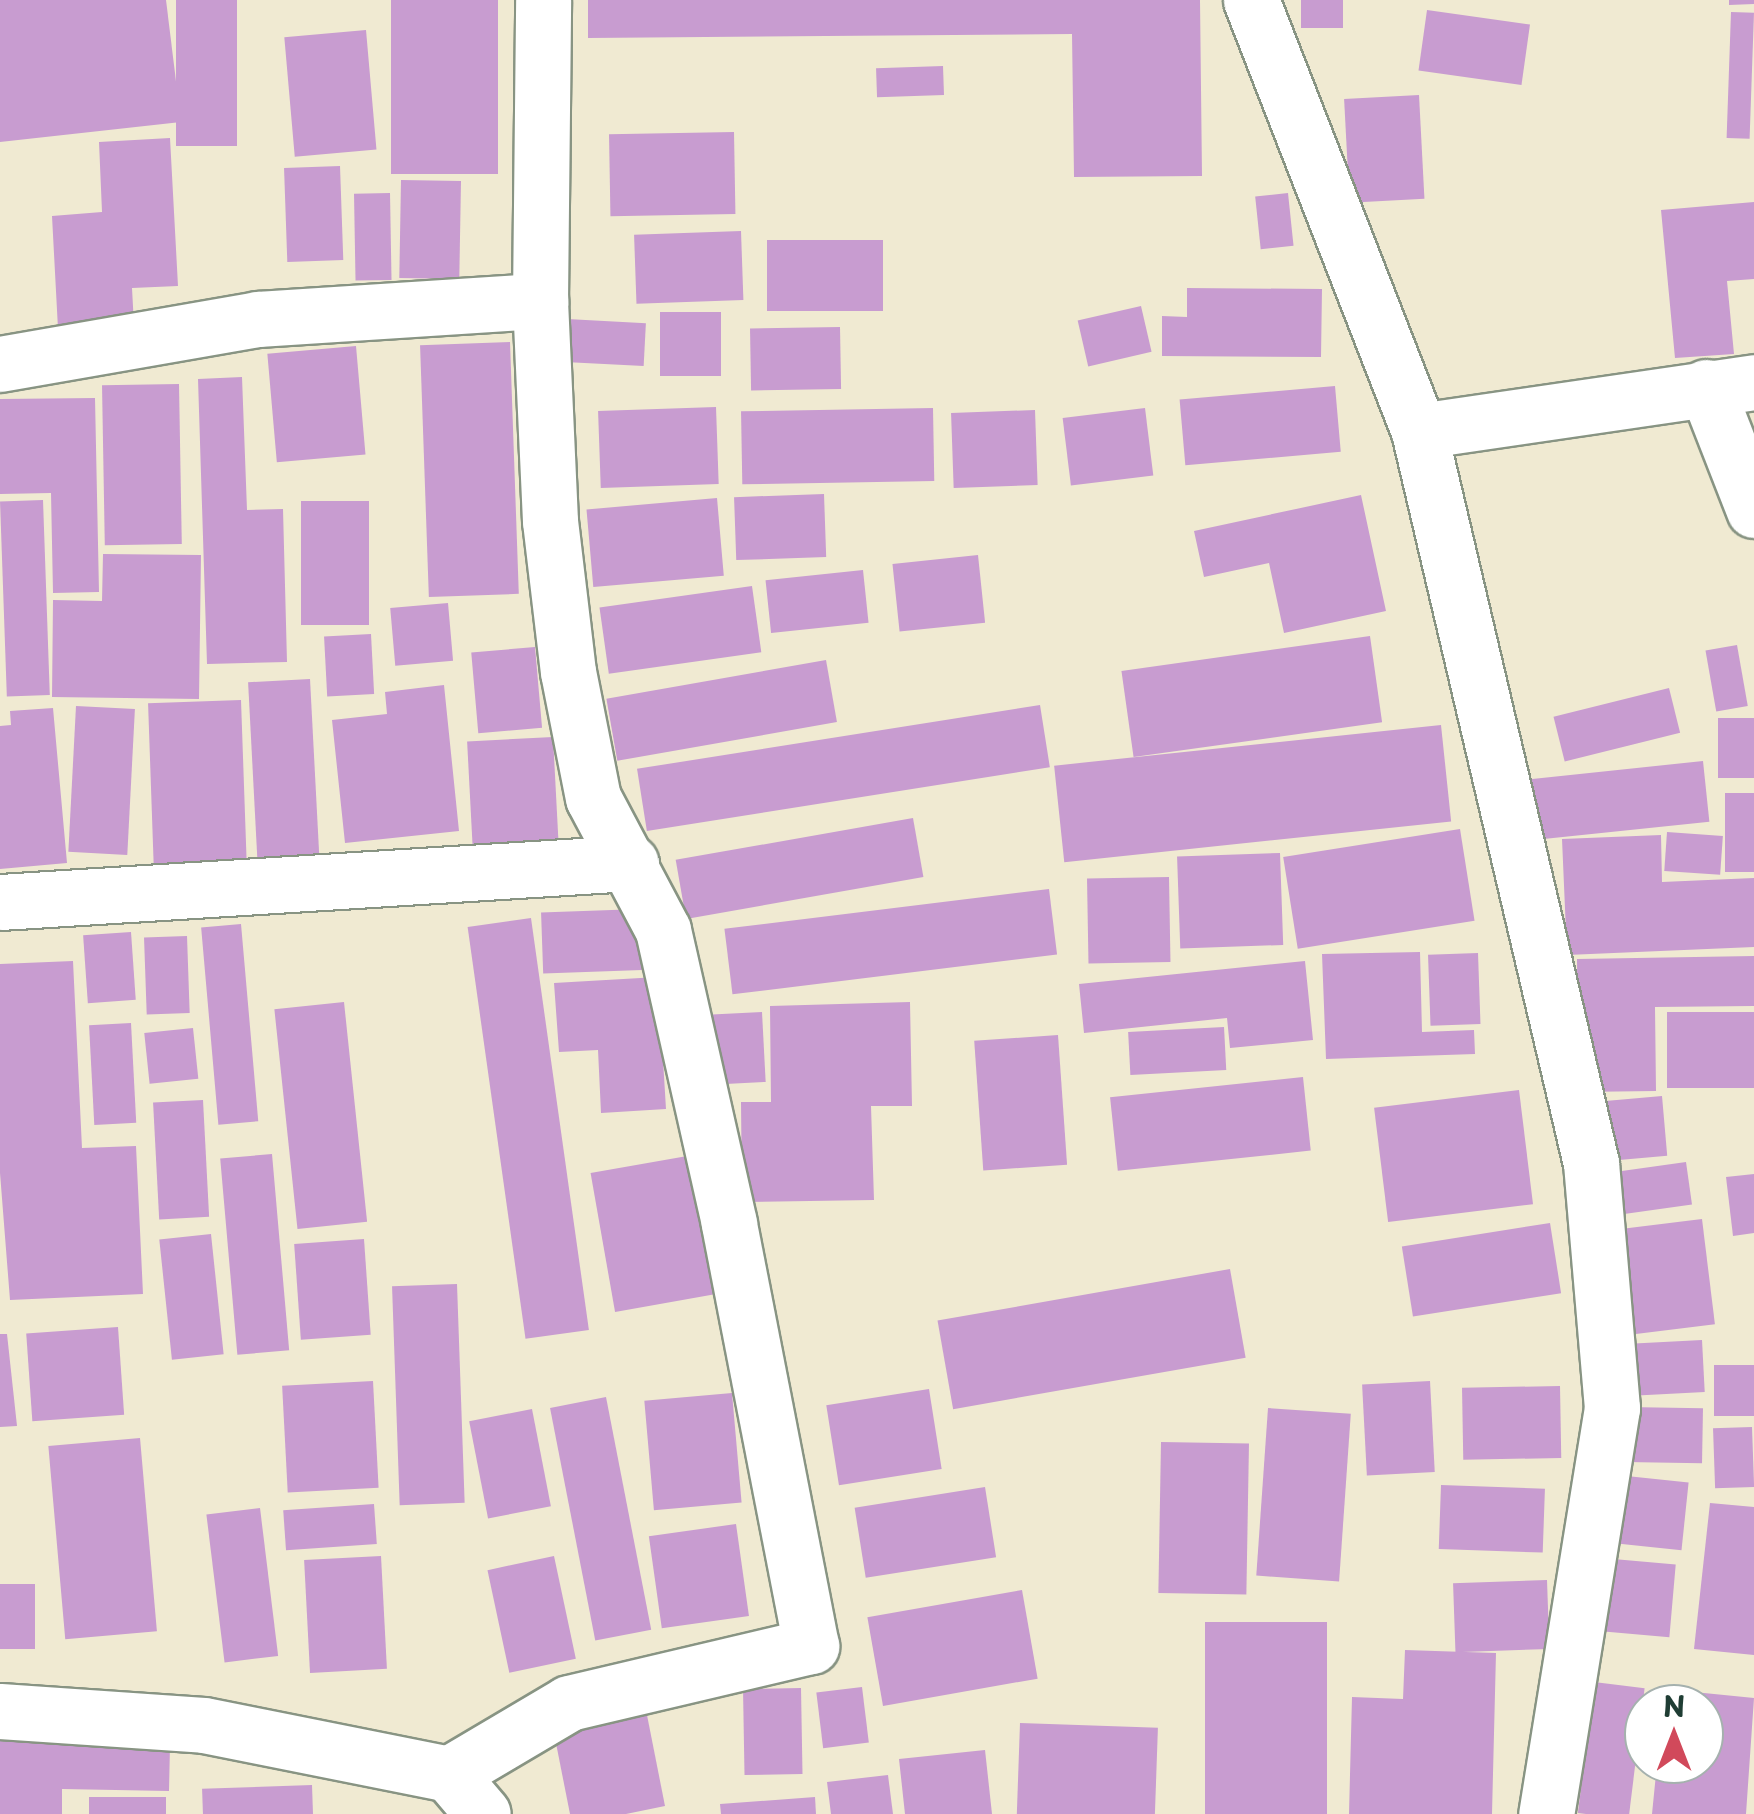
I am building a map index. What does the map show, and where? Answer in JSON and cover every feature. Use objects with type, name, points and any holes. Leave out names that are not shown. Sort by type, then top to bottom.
[{"type":"street","points":[[0,1711],[204,1724],[466,1794],[569,1703],[811,1646],[729,1223],[664,930],[593,798],[568,672],[550,520],[540,301],[543,0]]},
{"type":"street","points":[[1251,0],[1419,431],[1592,1182],[1612,1408],[1546,1814]]},
{"type":"street","points":[[0,364],[258,319],[540,301]]},
{"type":"street","points":[[1419,431],[1730,385],[1754,510]]},
{"type":"street","points":[[0,902],[630,863]]},
{"type":"building","points":[[0,0],[166,0],[181,122],[0,142]]},
{"type":"building","points":[[176,0],[237,0],[237,146],[176,146]]},
{"type":"building","points":[[391,0],[498,0],[498,174],[391,174]]},
{"type":"building","points":[[588,0],[1200,0],[1202,176],[1074,177],[1072,34],[588,38]]},
{"type":"building","points":[[1301,0],[1343,0],[1343,28],[1301,28]]},
{"type":"building","points":[[1729,0],[1754,0],[1754,4],[1729,5]]},
{"type":"building","points":[[1427,10],[1530,24],[1521,85],[1419,70]]},
{"type":"building","points":[[1731,12],[1754,13],[1750,139],[1727,138]]},
{"type":"building","points":[[366,30],[376,150],[295,157],[284,37]]},
{"type":"building","points":[[943,66],[944,95],[877,97],[876,68]]},
{"type":"building","points":[[1419,95],[1424,199],[1350,203],[1344,99]]},
{"type":"building","points":[[734,132],[735,214],[610,216],[609,134]]},
{"type":"building","points":[[170,138],[178,286],[132,288],[134,325],[58,329],[52,216],[102,212],[99,142]]},
{"type":"building","points":[[340,166],[343,260],[287,262],[284,168]]},
{"type":"building","points":[[401,180],[461,181],[459,279],[399,278]]},
{"type":"building","points":[[390,193],[392,280],[356,281],[354,194]]},
{"type":"building","points":[[1288,193],[1294,246],[1261,249],[1255,196]]},
{"type":"building","points":[[1754,202],[1754,279],[1727,281],[1734,354],[1675,358],[1661,210]]},
{"type":"building","points":[[741,231],[743,300],[636,304],[634,235]]},
{"type":"building","points":[[767,240],[883,240],[883,311],[767,311]]},
{"type":"building","points":[[1187,288],[1322,289],[1321,357],[1162,356],[1162,316],[1187,317]]},
{"type":"building","points":[[1141,306],[1152,352],[1088,366],[1078,321]]},
{"type":"building","points":[[660,312],[721,312],[721,376],[660,376]]},
{"type":"building","points":[[567,319],[646,323],[644,366],[565,362]]},
{"type":"building","points":[[840,327],[841,389],[751,391],[750,329]]},
{"type":"building","points":[[510,342],[519,594],[429,597],[420,345]]},
{"type":"building","points":[[356,346],[365,455],[277,462],[267,354]]},
{"type":"building","points":[[242,377],[247,510],[283,509],[287,662],[207,664],[198,379]]},
{"type":"building","points":[[179,384],[182,544],[105,545],[102,385]]},
{"type":"building","points":[[1335,386],[1341,452],[1185,465],[1180,400]]},
{"type":"building","points":[[95,398],[99,592],[53,593],[51,493],[0,494],[0,399]]},
{"type":"building","points":[[716,407],[719,484],[601,488],[598,411]]},
{"type":"building","points":[[933,408],[934,481],[742,484],[741,411]]},
{"type":"building","points":[[1145,408],[1153,475],[1071,486],[1063,418]]},
{"type":"building","points":[[1035,410],[1038,485],[954,488],[951,413]]},
{"type":"building","points":[[824,494],[826,557],[736,560],[734,497]]},
{"type":"building","points":[[1361,495],[1386,611],[1284,633],[1269,563],[1204,577],[1194,531]]},
{"type":"building","points":[[717,498],[724,576],[593,587],[586,509]]},
{"type":"building","points":[[43,500],[50,695],[7,696],[0,502]]},
{"type":"building","points":[[301,501],[369,501],[369,625],[301,625]]},
{"type":"building","points":[[103,554],[201,555],[199,699],[52,697],[53,600],[102,601]]},
{"type":"building","points":[[978,555],[985,623],[900,632],[892,564]]},
{"type":"building","points":[[863,570],[869,623],[771,633],[766,580]]},
{"type":"building","points":[[752,586],[761,652],[609,674],[599,607]]},
{"type":"building","points":[[448,603],[453,661],[395,666],[390,608]]},
{"type":"building","points":[[371,634],[374,694],[327,696],[324,636]]},
{"type":"building","points":[[1370,636],[1382,722],[1134,757],[1121,671]]},
{"type":"building","points":[[1737,645],[1748,706],[1716,712],[1705,651]]},
{"type":"building","points":[[535,647],[542,728],[478,733],[471,653]]},
{"type":"building","points":[[826,660],[837,722],[617,761],[606,699]]},
{"type":"building","points":[[310,679],[320,864],[258,867],[248,682]]},
{"type":"building","points":[[444,685],[459,831],[345,843],[332,720],[387,714],[385,692]]},
{"type":"building","points":[[1669,688],[1680,733],[1565,761],[1554,717]]},
{"type":"building","points":[[241,700],[247,867],[154,870],[148,703]]},
{"type":"building","points":[[1040,705],[1050,767],[647,831],[637,769]]},
{"type":"building","points":[[76,706],[135,709],[127,855],[68,852]]},
{"type":"building","points":[[53,708],[67,863],[0,869],[0,726],[11,725],[10,711]]},
{"type":"building","points":[[1718,718],[1754,718],[1754,778],[1718,778]]},
{"type":"building","points":[[1441,725],[1451,821],[1064,862],[1054,766]]},
{"type":"building","points":[[553,737],[559,844],[473,848],[467,742]]},
{"type":"building","points":[[1703,761],[1709,822],[1536,840],[1530,779]]},
{"type":"building","points":[[1725,793],[1754,793],[1754,872],[1725,872]]},
{"type":"building","points":[[913,818],[923,877],[686,919],[676,860]]},
{"type":"building","points":[[1460,829],[1475,921],[1298,949],[1283,857]]},
{"type":"building","points":[[1667,832],[1723,836],[1720,875],[1664,871]]},
{"type":"building","points":[[1661,835],[1662,882],[1754,878],[1754,947],[1567,955],[1562,839]]},
{"type":"building","points":[[1280,853],[1283,945],[1180,949],[1177,857]]},
{"type":"building","points":[[1169,877],[1170,962],[1088,963],[1087,878]]},
{"type":"building","points":[[1049,889],[1057,955],[732,994],[724,929]]},
{"type":"building","points":[[640,909],[642,970],[543,973],[541,912]]},
{"type":"building","points":[[531,918],[589,1330],[526,1339],[468,927]]},
{"type":"building","points":[[241,924],[258,1121],[218,1125],[201,927]]},
{"type":"building","points":[[131,932],[136,1000],[88,1003],[83,935]]},
{"type":"building","points":[[187,936],[190,1013],[147,1014],[144,938]]},
{"type":"building","points":[[1420,952],[1422,1032],[1474,1030],[1475,1054],[1326,1059],[1322,954]]},
{"type":"building","points":[[1478,953],[1480,1024],[1431,1026],[1428,955]]},
{"type":"building","points":[[1754,956],[1754,1006],[1655,1007],[1656,1091],[1578,1092],[1577,959]]},
{"type":"building","points":[[73,961],[82,1148],[136,1146],[143,1294],[10,1300],[0,1173],[0,964]]},
{"type":"building","points":[[1305,961],[1313,1040],[1230,1048],[1227,1018],[1084,1033],[1079,984]]},
{"type":"building","points":[[658,977],[666,1109],[601,1113],[598,1050],[559,1052],[554,983]]},
{"type":"building","points":[[344,1002],[367,1222],[297,1229],[274,1009]]},
{"type":"building","points":[[910,1002],[912,1106],[871,1106],[874,1200],[742,1202],[741,1102],[771,1102],[770,1006]]},
{"type":"building","points":[[762,1012],[766,1082],[716,1085],[712,1015]]},
{"type":"building","points":[[1667,1012],[1754,1012],[1754,1088],[1667,1088]]},
{"type":"building","points":[[131,1023],[136,1123],[94,1125],[89,1025]]},
{"type":"building","points":[[1224,1027],[1226,1070],[1130,1075],[1128,1032]]},
{"type":"building","points":[[193,1028],[198,1079],[150,1084],[144,1033]]},
{"type":"building","points":[[1058,1035],[1067,1165],[983,1171],[974,1041]]},
{"type":"building","points":[[1303,1077],[1311,1151],[1118,1171],[1110,1097]]},
{"type":"building","points":[[1519,1090],[1533,1204],[1388,1222],[1374,1108]]},
{"type":"building","points":[[1662,1096],[1667,1156],[1596,1162],[1591,1102]]},
{"type":"building","points":[[203,1100],[209,1217],[159,1219],[153,1103]]},
{"type":"building","points":[[272,1154],[289,1350],[237,1355],[220,1159]]},
{"type":"building","points":[[693,1155],[717,1294],[615,1312],[591,1173]]},
{"type":"building","points":[[1686,1162],[1692,1205],[1612,1216],[1606,1173]]},
{"type":"building","points":[[1754,1174],[1754,1233],[1733,1236],[1726,1177]]},
{"type":"building","points":[[1702,1219],[1715,1324],[1622,1336],[1609,1230]]},
{"type":"building","points":[[1550,1223],[1561,1293],[1413,1317],[1402,1246]]},
{"type":"building","points":[[211,1234],[224,1354],[172,1360],[159,1239]]},
{"type":"building","points":[[364,1239],[371,1335],[301,1340],[294,1244]]},
{"type":"building","points":[[1230,1269],[1246,1358],[953,1409],[938,1321]]},
{"type":"building","points":[[457,1284],[465,1503],[400,1505],[392,1286]]},
{"type":"building","points":[[118,1327],[124,1415],[32,1421],[26,1333]]},
{"type":"building","points":[[0,1334],[7,1334],[17,1426],[0,1427]]},
{"type":"building","points":[[1702,1340],[1705,1392],[1623,1396],[1620,1344]]},
{"type":"building","points":[[1714,1365],[1754,1365],[1754,1416],[1714,1416]]},
{"type":"building","points":[[373,1381],[379,1488],[288,1493],[282,1386]]},
{"type":"building","points":[[1430,1381],[1435,1472],[1367,1475],[1362,1385]]},
{"type":"building","points":[[1560,1386],[1561,1458],[1463,1460],[1462,1388]]},
{"type":"building","points":[[929,1389],[942,1469],[839,1485],[826,1405]]},
{"type":"building","points":[[732,1393],[742,1503],[654,1510],[644,1401]]},
{"type":"building","points":[[606,1397],[651,1630],[595,1641],[550,1408]]},
{"type":"building","points":[[1626,1407],[1703,1408],[1702,1463],[1625,1462]]},
{"type":"building","points":[[1268,1408],[1351,1414],[1339,1581],[1256,1576]]},
{"type":"building","points":[[532,1409],[551,1506],[488,1518],[469,1421]]},
{"type":"building","points":[[1752,1427],[1754,1487],[1715,1488],[1713,1428]]},
{"type":"building","points":[[140,1438],[157,1631],[65,1639],[48,1446]]},
{"type":"building","points":[[1161,1442],[1249,1444],[1246,1595],[1158,1593]]},
{"type":"building","points":[[1617,1475],[1689,1483],[1681,1550],[1610,1543]]},
{"type":"building","points":[[1441,1485],[1545,1489],[1543,1553],[1439,1549]]},
{"type":"building","points":[[985,1487],[996,1557],[866,1578],[855,1508]]},
{"type":"building","points":[[1710,1503],[1754,1507],[1754,1655],[1694,1649]]},
{"type":"building","points":[[374,1504],[377,1544],[286,1550],[283,1510]]},
{"type":"building","points":[[260,1508],[278,1656],[225,1662],[206,1515]]},
{"type":"building","points":[[736,1524],[749,1616],[662,1628],[649,1536]]},
{"type":"building","points":[[381,1556],[387,1669],[310,1673],[304,1560]]},
{"type":"building","points":[[554,1556],[576,1659],[509,1673],[487,1570]]},
{"type":"building","points":[[1602,1558],[1676,1564],[1669,1637],[1596,1631]]},
{"type":"building","points":[[1547,1580],[1549,1649],[1455,1652],[1453,1583]]},
{"type":"building","points":[[0,1584],[35,1584],[35,1649],[0,1649]]},
{"type":"building","points":[[1022,1590],[1038,1679],[883,1706],[867,1617]]},
{"type":"building","points":[[1205,1622],[1327,1622],[1327,1814],[1205,1814]]},
{"type":"building","points":[[1405,1650],[1496,1653],[1492,1814],[1349,1814],[1352,1697],[1403,1699]]},
{"type":"building","points":[[1594,1682],[1624,1686],[1624,1784],[1633,1784],[1629,1814],[1578,1813]]},
{"type":"building","points":[[862,1687],[869,1743],[823,1748],[816,1693]]},
{"type":"building","points":[[801,1688],[803,1774],[745,1775],[743,1689]]},
{"type":"building","points":[[1724,1695],[1754,1698],[1746,1814],[1652,1814],[1655,1784],[1724,1784]]},
{"type":"building","points":[[646,1710],[665,1806],[626,1814],[570,1814],[553,1728]]},
{"type":"building","points":[[1020,1723],[1158,1728],[1155,1814],[1017,1814]]},
{"type":"building","points":[[0,1741],[170,1746],[169,1791],[62,1789],[62,1814],[0,1814]]},
{"type":"building","points":[[985,1750],[992,1814],[905,1814],[899,1759]]},
{"type":"building","points":[[888,1775],[893,1814],[831,1814],[827,1782]]},
{"type":"building","points":[[312,1785],[313,1814],[203,1814],[202,1789]]},
{"type":"building","points":[[89,1797],[166,1797],[166,1814],[89,1814]]},
{"type":"building","points":[[815,1797],[816,1814],[721,1814],[720,1804]]}]
